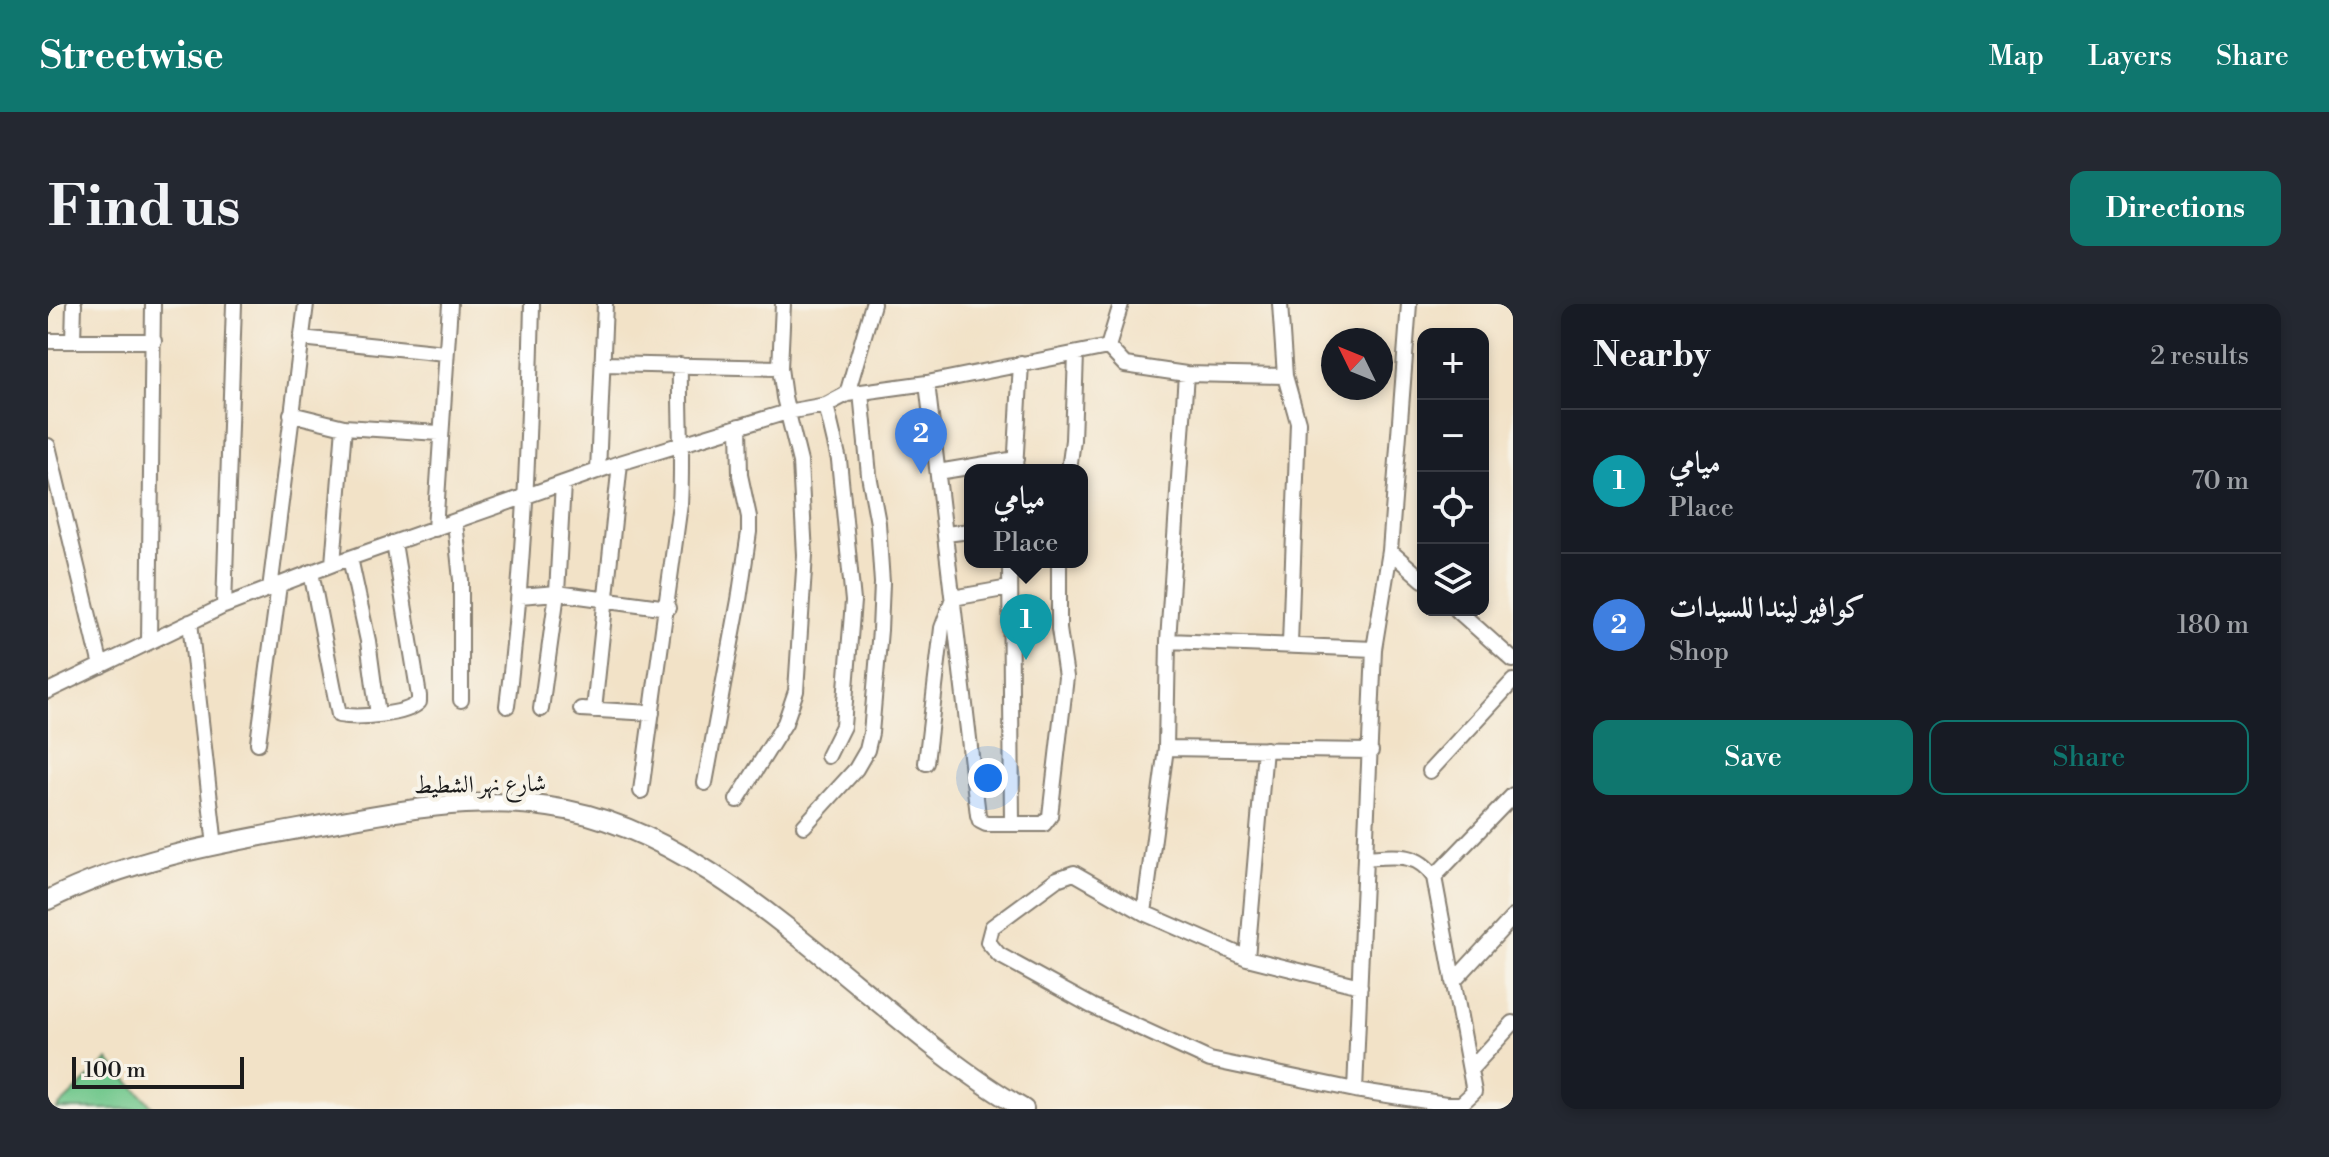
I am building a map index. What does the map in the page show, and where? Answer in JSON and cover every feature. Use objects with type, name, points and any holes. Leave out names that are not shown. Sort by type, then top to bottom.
[{"type":"main road","name":"شارع نهر الشطيط","points":[[48,900],[122,868],[363,816],[438,807],[529,805],[565,809],[600,818],[665,847],[735,890],[973,1077],[1024,1109]]},
{"type":"street","points":[[73,341],[74,304]]},
{"type":"street","points":[[149,641],[153,304]]},
{"type":"street","points":[[224,606],[234,304]]},
{"type":"street","points":[[258,743],[291,414],[306,304]]},
{"type":"street","points":[[435,529],[450,304]]},
{"type":"street","points":[[507,706],[520,596],[527,497],[532,304]]},
{"type":"street","points":[[598,471],[605,304]]},
{"type":"street","points":[[737,800],[785,723],[796,691],[805,555],[800,462],[780,368],[783,304]]},
{"type":"street","points":[[804,826],[856,769],[867,750],[871,733],[882,583],[878,523],[854,393],[873,304]]},
{"type":"street","points":[[1108,347],[1121,304]]},
{"type":"street","points":[[1280,304],[1285,376],[1298,422],[1290,644]]},
{"type":"street","points":[[1355,1090],[1374,649],[1390,551],[1409,304]]},
{"type":"street","points":[[301,338],[445,353]]},
{"type":"street","points":[[48,341],[154,341]]},
{"type":"street","points":[[48,691],[224,606],[333,564],[620,463],[787,412],[826,405],[854,393],[927,383],[1108,347]]},
{"type":"street","points":[[1108,347],[1125,365],[1186,374],[1285,376]]},
{"type":"street","points":[[1070,464],[1076,354]]},
{"type":"street","points":[[1016,464],[1021,363]]},
{"type":"street","points":[[603,364],[780,368]]},
{"type":"street","points":[[641,791],[680,504],[680,365]]},
{"type":"street","points":[[1144,913],[1166,748],[1168,641],[1186,374]]},
{"type":"street","points":[[927,383],[978,815],[980,821],[986,824],[1044,824],[1050,816],[1066,677],[1059,629],[1059,568]]},
{"type":"street","points":[[826,405],[839,460],[853,601],[843,726],[828,756]]},
{"type":"street","points":[[291,414],[344,427],[439,433]]},
{"type":"street","points":[[705,783],[749,532],[740,475],[739,426]]},
{"type":"street","points":[[333,564],[344,427]]},
{"type":"street","points":[[48,446],[101,666]]},
{"type":"street","points":[[620,463],[605,598],[587,710],[652,713]]},
{"type":"street","points":[[938,472],[964,470]]},
{"type":"street","points":[[541,709],[557,593],[563,483]]},
{"type":"street","points":[[455,522],[461,580],[461,700]]},
{"type":"street","points":[[946,534],[964,532]]},
{"type":"street","points":[[311,572],[339,715],[378,715],[413,708],[419,702],[394,543]]},
{"type":"street","points":[[1390,551],[1417,575]]},
{"type":"street","points":[[350,558],[368,641],[378,715]]},
{"type":"street","points":[[1010,568],[1012,823]]},
{"type":"street","points":[[953,598],[1009,588]]},
{"type":"street","points":[[520,596],[557,593],[668,608]]},
{"type":"street","points":[[926,763],[937,658],[942,628],[953,598]]},
{"type":"street","points":[[1464,616],[1513,660]]},
{"type":"street","points":[[190,622],[215,846]]},
{"type":"street","points":[[1168,641],[1374,649]]},
{"type":"street","points":[[1430,771],[1513,681]]},
{"type":"street","points":[[1166,748],[1371,751]]},
{"type":"street","points":[[1247,958],[1265,749]]},
{"type":"street","points":[[1434,877],[1513,795]]},
{"type":"street","points":[[1360,986],[1247,958],[1144,913],[1074,873],[1057,879],[992,927],[988,942],[999,955],[1092,1006],[1210,1060],[1355,1090],[1461,1104],[1474,1092],[1434,877],[1428,868],[1397,854],[1366,858]]},
{"type":"street","points":[[1453,982],[1513,917]]},
{"type":"street","points":[[1470,1070],[1513,1023]]},
{"type":"green space","points":[[108,1060],[155,1109],[56,1109]]},
{"type":"place","name":"كوافير ليندا للسيدات","points":[[921,474]]},
{"type":"place","name":"ميامي","points":[[1026,660]]}]
